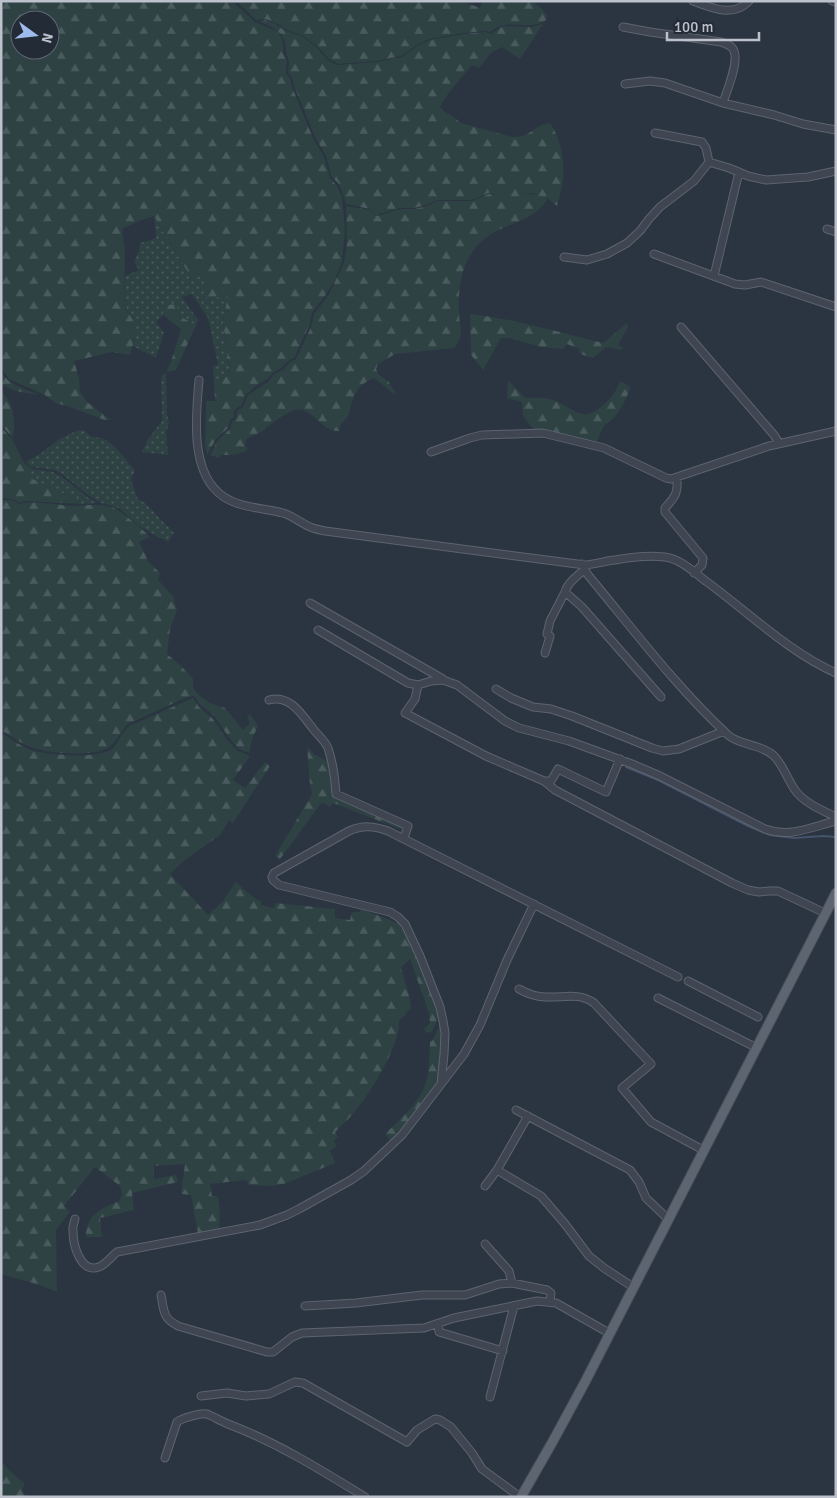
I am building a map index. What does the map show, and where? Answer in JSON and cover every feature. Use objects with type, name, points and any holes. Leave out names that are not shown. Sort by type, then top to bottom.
[{"type":"main road","points":[[520,1497],[554,1441],[836,892]]},
{"type":"street","points":[[693,1],[712,8],[729,10],[745,6],[749,1]]},
{"type":"street","points":[[832,1],[836,2]]},
{"type":"street","points":[[623,27],[730,45],[734,51],[735,65],[724,103]]},
{"type":"street","points":[[625,84],[650,81],[665,83],[724,103],[803,124],[836,130]]},
{"type":"street","points":[[655,133],[702,142],[706,148],[709,162]]},
{"type":"street","points":[[709,162],[766,180],[808,177],[836,171]]},
{"type":"street","points":[[564,256],[586,260],[607,254],[627,243],[640,231],[660,206],[694,181],[709,162]]},
{"type":"street","points":[[714,276],[739,172]]},
{"type":"street","points":[[827,229],[836,232]]},
{"type":"street","points":[[654,254],[735,284],[745,285],[762,282],[836,307]]},
{"type":"street","points":[[681,327],[779,443]]},
{"type":"street","points":[[199,380],[196,431],[200,457],[209,482],[225,498],[282,513],[311,528],[325,531],[584,567],[632,557],[663,557],[677,561],[737,604],[780,639],[836,673]]},
{"type":"street","points":[[431,452],[482,435],[543,433],[604,448],[671,479],[779,443],[836,430]]},
{"type":"street","points":[[677,478],[678,490],[665,508],[665,512],[703,558],[702,565],[694,573]]},
{"type":"street","points":[[545,653],[550,636],[547,634],[550,621],[566,588],[584,567]]},
{"type":"street","points":[[584,567],[675,680],[724,731],[734,739],[754,745],[772,754],[779,762],[795,791],[801,797],[816,808],[836,817]]},
{"type":"street","points":[[565,592],[582,607],[661,697]]},
{"type":"street","points":[[310,603],[443,680],[457,686],[504,720],[519,728],[569,741],[660,776],[776,833],[791,833],[836,821]]},
{"type":"street","points":[[318,630],[408,683],[418,685],[443,680]]},
{"type":"street","points":[[418,685],[415,699],[405,713],[486,756],[544,781],[555,790],[732,883],[748,890],[778,892],[825,913]]},
{"type":"street","points":[[496,689],[511,698],[533,707],[551,709],[572,716],[663,751],[679,749],[724,731]]},
{"type":"street","points":[[269,700],[280,698],[294,706],[323,740],[331,757],[336,794],[408,826],[404,838]]},
{"type":"street","points":[[544,781],[551,781],[558,770],[606,792],[620,760]]},
{"type":"street","points":[[440,1084],[444,1021],[434,990],[405,924],[390,912],[279,885],[272,880],[274,873],[360,826],[378,828],[404,838],[678,976]]},
{"type":"street","points":[[75,1219],[72,1230],[79,1259],[92,1268],[99,1267],[117,1252],[246,1229],[274,1220],[306,1205],[364,1172],[402,1136],[454,1068],[476,1032],[534,904]]},
{"type":"street","points":[[688,981],[758,1017]]},
{"type":"street","points":[[519,989],[530,995],[546,997],[578,996],[594,1003],[651,1064],[622,1088],[651,1122],[702,1150]]},
{"type":"street","points":[[658,998],[755,1048]]},
{"type":"street","points":[[516,1110],[630,1170],[640,1182],[646,1198],[668,1219]]},
{"type":"street","points":[[485,1186],[497,1170],[528,1116]]},
{"type":"street","points":[[497,1170],[540,1196],[565,1224],[589,1256],[633,1286]]},
{"type":"street","points":[[485,1244],[509,1271],[512,1283]]},
{"type":"street","points":[[305,1306],[356,1303],[422,1295],[465,1295],[499,1284],[512,1283],[547,1290],[551,1293],[550,1302]]},
{"type":"street","points":[[160,1295],[164,1315],[168,1321],[178,1326],[267,1352],[273,1352],[292,1337],[302,1332],[424,1328],[454,1318],[537,1301],[556,1303],[609,1333]]},
{"type":"street","points":[[490,1397],[514,1306]]},
{"type":"street","points":[[438,1324],[439,1332],[502,1351]]},
{"type":"street","points":[[200,1396],[227,1393],[246,1396],[269,1394],[295,1382],[304,1383],[407,1442],[416,1430],[435,1419],[440,1420],[451,1427],[472,1453],[482,1470],[520,1497]]},
{"type":"street","points":[[165,1458],[177,1422],[186,1417],[207,1414],[264,1439],[365,1497]]},
{"type":"green space","points":[[1,1],[232,1],[255,22],[276,31],[280,35],[283,43],[283,53],[287,62],[286,73],[313,138],[324,157],[330,178],[337,186],[342,197],[345,230],[342,262],[327,293],[312,313],[309,326],[294,358],[246,394],[241,406],[235,410],[234,417],[230,420],[228,428],[216,439],[207,455],[205,445],[206,401],[215,401],[214,382],[230,374],[223,321],[228,296],[207,299],[205,279],[192,279],[154,216],[122,229],[125,252],[124,299],[127,310],[136,325],[130,355],[112,352],[74,361],[79,378],[80,392],[87,402],[111,420],[105,420],[55,403],[45,395],[9,379],[1,368]]},
{"type":"green space","points":[[236,1],[461,1],[480,8],[483,1],[533,1],[547,16],[546,20],[541,23],[531,25],[503,25],[490,32],[463,33],[429,39],[401,56],[377,61],[338,64],[329,59],[317,46],[303,36],[269,20],[256,20]]},
{"type":"green space","points":[[264,20],[303,37],[328,60],[337,65],[377,62],[402,57],[418,45],[430,40],[463,34],[486,32],[491,34],[503,26],[531,27],[543,24],[520,59],[502,47],[492,52],[479,68],[472,65],[448,94],[440,107],[461,123],[512,137],[524,135],[550,123],[560,143],[563,164],[562,185],[557,206],[548,199],[532,193],[498,195],[489,193],[471,200],[439,200],[414,208],[400,208],[376,215],[370,209],[346,204],[338,183],[332,177],[326,156],[315,137],[288,72],[289,62],[285,42],[281,34],[270,26],[258,21]]},
{"type":"green space","points":[[489,194],[533,194],[547,199],[533,214],[488,236],[477,246],[469,258],[463,271],[460,285],[459,316],[461,332],[454,348],[395,354],[378,364],[376,369],[379,375],[388,381],[395,392],[394,394],[374,378],[363,384],[356,392],[349,415],[341,424],[339,431],[327,428],[307,412],[295,410],[265,428],[265,430],[246,439],[245,446],[248,449],[245,451],[222,455],[219,458],[210,455],[218,440],[230,429],[232,421],[236,419],[237,411],[243,407],[248,395],[268,382],[274,374],[283,370],[290,362],[296,359],[311,327],[314,314],[329,294],[344,263],[347,242],[346,206],[370,210],[377,216],[400,209],[423,207],[439,201],[472,201]]},
{"type":"green space","points":[[154,216],[192,279],[205,279],[228,296],[223,321],[230,374],[214,382],[213,366],[218,365],[208,318],[192,294],[182,297],[198,320],[196,325],[165,306],[163,315],[156,322],[164,333],[156,358],[133,346],[135,337],[133,318],[127,310],[124,299],[125,276],[139,270],[134,262],[140,243],[156,238]]},
{"type":"green space","points":[[178,303],[177,315],[196,325],[176,370],[166,372],[181,329],[163,315],[165,306]]},
{"type":"green space","points":[[470,314],[520,322],[603,343],[627,323],[628,327],[618,345],[623,348],[621,350],[606,347],[593,358],[580,354],[579,349],[567,344],[563,349],[541,347],[509,338],[501,338],[483,370],[471,355]]},
{"type":"green space","points":[[1,372],[13,384],[39,395],[24,393],[1,384]]},
{"type":"green space","points":[[166,372],[167,415],[169,422],[166,433],[168,455],[142,452],[148,439],[162,421],[161,377]]},
{"type":"green space","points":[[508,380],[525,398],[550,399],[583,414],[589,414],[602,406],[613,395],[620,381],[631,387],[623,405],[614,418],[604,426],[595,444],[545,430],[534,430],[523,416],[522,402],[507,398]]},
{"type":"green space","points":[[1,392],[9,401],[13,413],[13,438],[1,425]]},
{"type":"green space","points":[[1,427],[12,439],[24,463],[33,469],[30,478],[57,490],[81,504],[25,501],[20,503],[12,499],[1,498]]},
{"type":"green space","points":[[80,430],[110,443],[135,470],[131,480],[138,499],[145,503],[174,533],[168,542],[138,525],[119,508],[101,503],[88,495],[62,474],[54,470],[32,467],[25,462],[40,454],[58,440]]},
{"type":"green space","points":[[33,469],[53,472],[61,476],[87,497],[98,503],[81,504],[57,490],[29,478]]},
{"type":"green space","points":[[1,500],[11,500],[20,504],[108,506],[132,521],[150,537],[139,542],[148,561],[160,573],[158,580],[173,596],[177,610],[170,629],[167,654],[193,679],[193,688],[199,695],[210,703],[225,708],[243,730],[250,723],[247,717],[250,714],[258,726],[252,739],[249,753],[239,749],[215,717],[194,696],[187,697],[128,724],[108,748],[91,753],[57,753],[36,749],[21,743],[1,730]]},
{"type":"green space","points":[[193,698],[199,707],[213,719],[228,741],[238,751],[250,756],[233,780],[245,788],[265,762],[270,766],[233,823],[229,820],[220,835],[185,860],[170,874],[208,915],[222,902],[236,882],[261,901],[261,905],[274,908],[275,903],[335,909],[335,918],[350,920],[352,912],[360,912],[361,909],[400,925],[410,940],[438,1009],[437,1019],[432,1031],[430,1033],[426,1032],[424,1029],[430,1023],[429,1013],[410,959],[401,967],[411,1008],[399,1021],[395,1043],[374,1084],[359,1107],[335,1132],[338,1137],[334,1141],[337,1146],[330,1151],[335,1163],[284,1184],[273,1186],[249,1185],[246,1180],[210,1184],[212,1196],[218,1197],[220,1211],[219,1230],[198,1234],[191,1195],[181,1194],[185,1164],[154,1166],[154,1179],[176,1175],[178,1182],[132,1193],[134,1210],[100,1218],[102,1237],[86,1237],[89,1223],[96,1213],[119,1201],[122,1194],[120,1186],[95,1167],[64,1206],[70,1212],[56,1230],[57,1292],[1,1274],[1,733],[28,749],[36,751],[72,755],[96,754],[113,748],[129,726]]},
{"type":"green space","points":[[307,746],[314,754],[330,763],[334,795],[404,827],[403,830],[333,803],[330,807],[322,802],[280,859],[275,856],[312,794]]},
{"type":"green space","points":[[441,1023],[441,1062],[436,1084],[409,1122],[391,1141],[385,1134],[413,1106],[425,1085],[429,1069],[430,1041],[432,1041]]},
{"type":"green space","points":[[1,1461],[25,1484],[22,1490],[25,1495],[34,1497],[1,1497]]},
{"type":"waterway","points":[[626,767],[658,780],[748,826],[770,835],[794,838],[836,837]]}]
